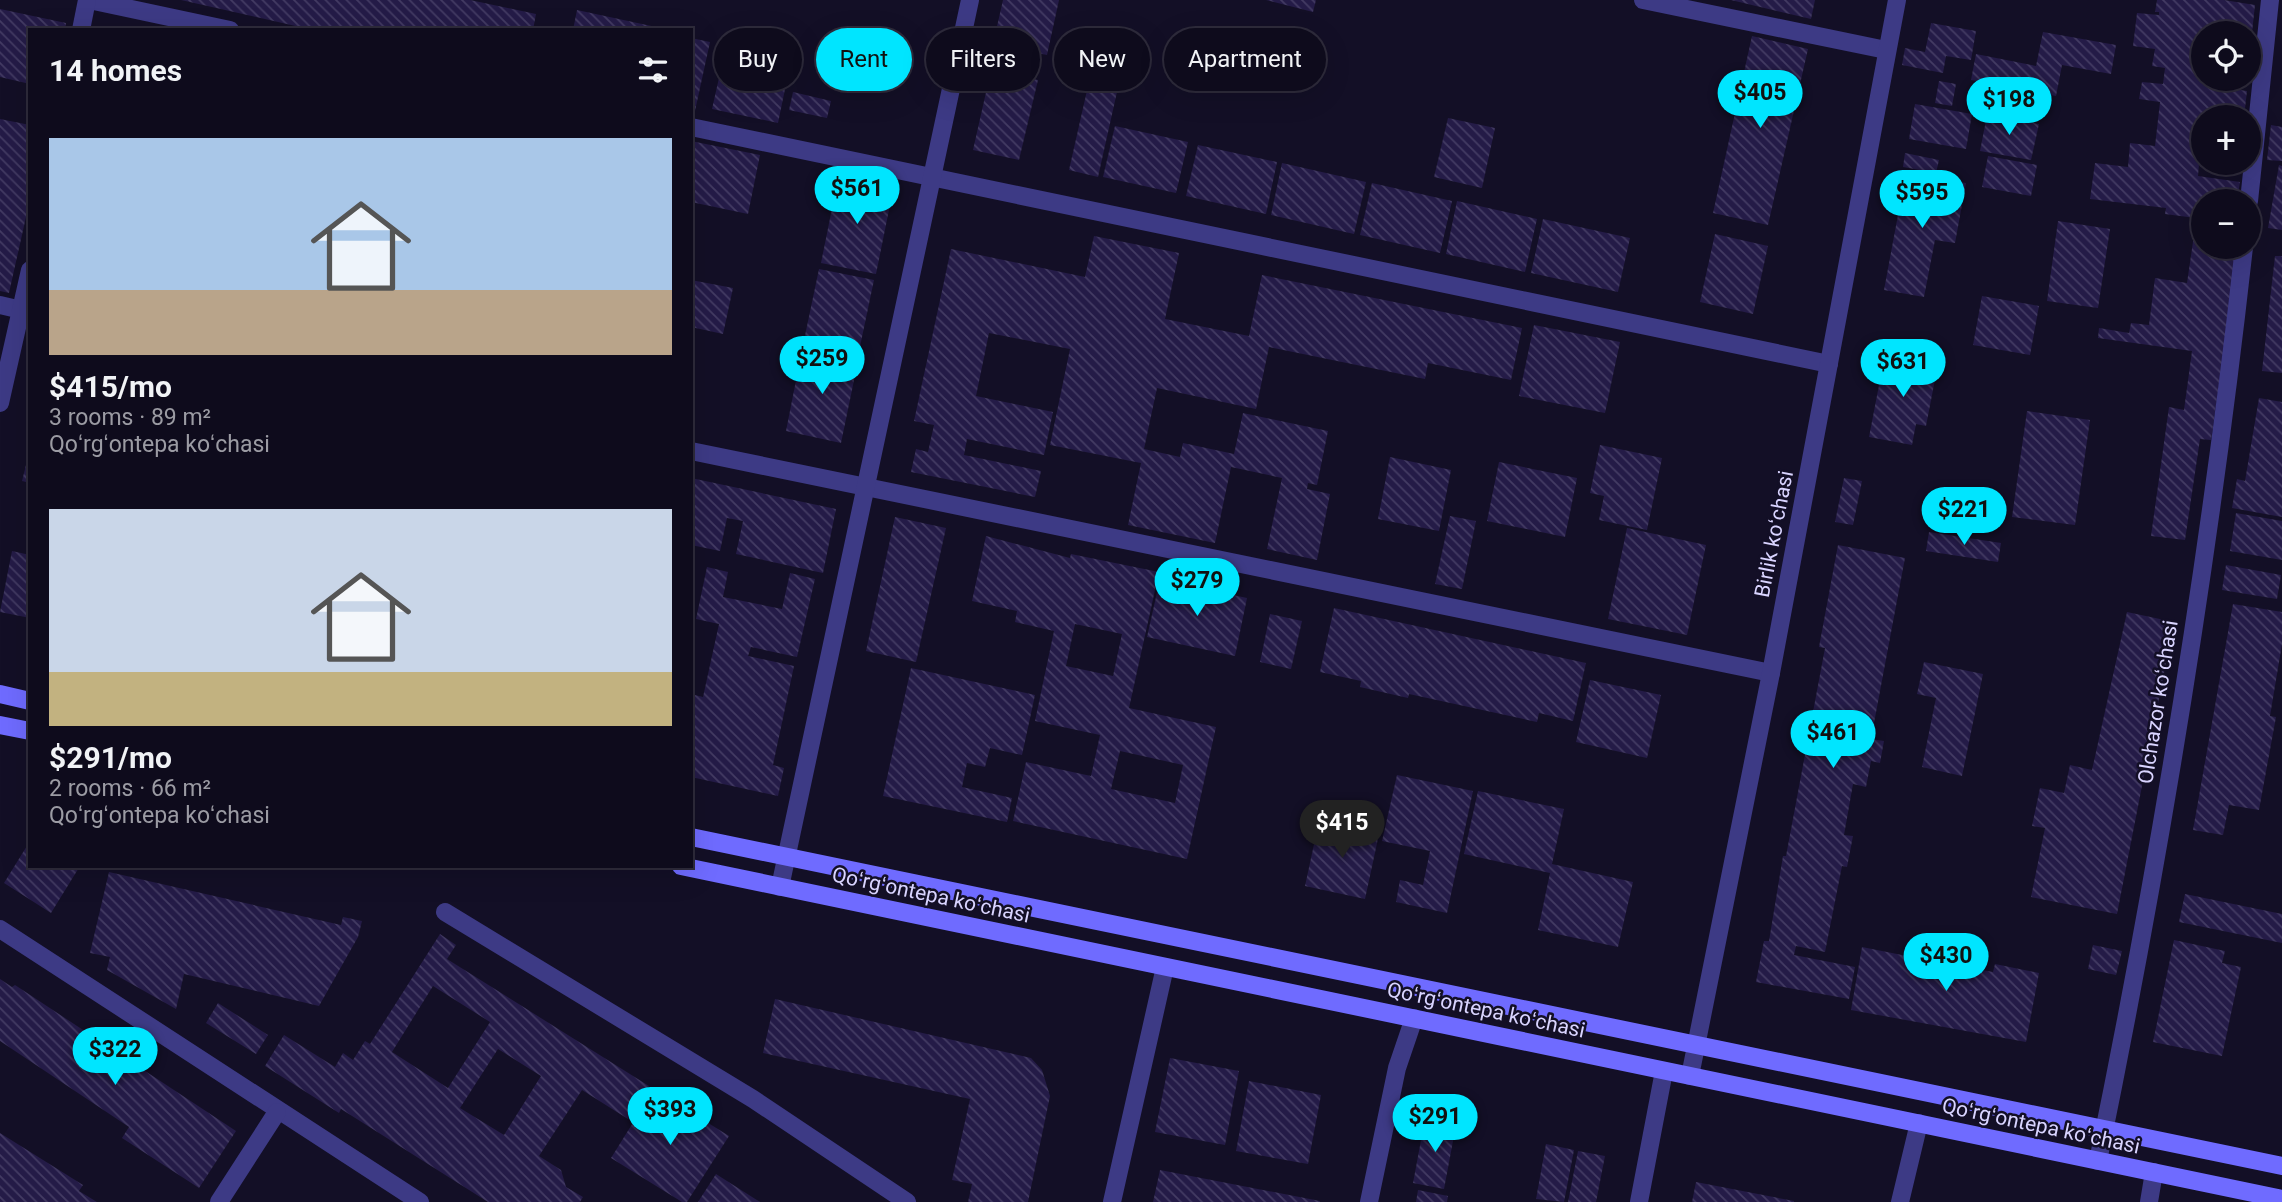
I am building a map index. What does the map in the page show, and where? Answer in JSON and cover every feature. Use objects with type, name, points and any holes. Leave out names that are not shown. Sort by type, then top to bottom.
[{"type":"main road","points":[[0,694],[28,701]]},
{"type":"main road","points":[[0,724],[28,731]]},
{"type":"main road","name":"Qoʻrgʻontepa koʻchasi","points":[[693,837],[2282,1166]]},
{"type":"main road","name":"Qoʻrgʻontepa koʻchasi","points":[[690,868],[2282,1199]]},
{"type":"street","points":[[81,28],[88,0],[221,28]]},
{"type":"street","points":[[780,887],[970,0]]},
{"type":"street","points":[[1643,0],[1886,50]]},
{"type":"street","name":"Birlik koʻchasi","points":[[1689,1076],[1771,673],[1897,0]]},
{"type":"street","points":[[2250,189],[2270,0]]},
{"type":"street","points":[[693,127],[1829,364]]},
{"type":"street","name":"Olchazor koʻchasi","points":[[2098,1161],[2150,900],[2224,423],[2243,259]]},
{"type":"street","points":[[0,403],[26,311],[28,290]]},
{"type":"street","points":[[0,305],[26,311]]},
{"type":"street","points":[[693,450],[1771,673]]},
{"type":"street","points":[[445,912],[753,1099],[907,1202]]},
{"type":"street","points":[[0,929],[277,1112],[420,1202]]},
{"type":"street","points":[[1112,1202],[1165,967]]},
{"type":"street","points":[[1369,1202],[1397,1068],[1413,1018]]},
{"type":"street","points":[[1639,1202],[1664,1070]]},
{"type":"street","points":[[219,1202],[277,1112]]},
{"type":"street","points":[[1900,1202],[1919,1124]]},
{"type":"street","points":[[2149,1202],[2154,1172]]},
{"type":"building","points":[[181,0],[470,0],[536,14],[533,28],[304,28]]},
{"type":"building","points":[[1003,0],[1059,0],[1047,55],[1040,54],[1040,28],[997,28]]},
{"type":"building","points":[[1266,0],[1316,0],[1313,12]]},
{"type":"building","points":[[1731,0],[1815,0],[1811,19]]},
{"type":"building","points":[[2157,0],[2224,0],[2255,5],[2253,21],[2191,21],[2191,91],[2247,91],[2245,105],[2191,105],[2191,175],[2240,182],[2239,189],[2191,189],[2191,217],[2165,214],[2166,208],[2090,199],[2095,163],[2128,167],[2130,143],[2155,146],[2160,102],[2139,99],[2142,82],[2163,84],[2165,68],[2152,66],[2155,49],[2133,46],[2137,13],[2159,15],[2159,12],[2155,12]]},
{"type":"building","points":[[0,9],[66,23],[65,28],[28,28],[28,84],[0,77]]},
{"type":"building","points":[[577,10],[656,27],[656,28],[573,28]]},
{"type":"building","points":[[1931,23],[1976,31],[1971,60],[1946,56],[1943,73],[1902,65],[1905,48],[1925,52]]},
{"type":"building","points":[[2043,32],[2116,45],[2111,74],[2062,65],[2056,96],[1971,80],[1976,54],[2036,66]]},
{"type":"building","points":[[1752,36],[1808,49],[1768,225],[1713,213]]},
{"type":"building","points":[[693,38],[710,42],[693,110]]},
{"type":"building","points":[[1939,81],[1956,84],[1952,106],[1935,103]]},
{"type":"building","points":[[716,91],[785,91],[778,123],[712,109]]},
{"type":"building","points":[[986,91],[1035,91],[1019,160],[973,150]]},
{"type":"building","points":[[1087,91],[1117,92],[1098,177],[1069,170]]},
{"type":"building","points":[[793,92],[831,101],[827,118],[789,110]]},
{"type":"building","points":[[1915,104],[1972,114],[1966,149],[1909,139]]},
{"type":"building","points":[[1987,115],[2039,124],[2031,160],[1980,151]]},
{"type":"building","points":[[1448,118],[1495,128],[1482,188],[1434,177]]},
{"type":"building","points":[[0,119],[28,125],[28,208],[9,293],[0,291]]},
{"type":"building","points":[[2271,125],[2282,127],[2282,161],[2267,160]]},
{"type":"building","points":[[1115,126],[1188,142],[1176,193],[1103,177]]},
{"type":"building","points":[[693,141],[760,155],[748,214],[693,202]]},
{"type":"building","points":[[1198,145],[1277,162],[1266,214],[1186,196]]},
{"type":"building","points":[[1905,153],[1939,160],[1936,173],[1903,167]]},
{"type":"building","points":[[1988,156],[2037,165],[2031,196],[1982,187]]},
{"type":"building","points":[[1282,163],[1366,182],[1354,234],[1271,215]]},
{"type":"building","points":[[2279,165],[2282,166],[2282,230],[2268,228]]},
{"type":"building","points":[[1906,172],[1966,183],[1955,243],[1935,240],[1924,297],[1884,290]]},
{"type":"building","points":[[838,179],[893,190],[876,274],[821,263]]},
{"type":"building","points":[[1372,183],[1452,201],[1440,253],[1360,235]]},
{"type":"building","points":[[1457,201],[1537,219],[1525,272],[1446,254]]},
{"type":"building","points":[[1543,219],[1630,238],[1618,292],[1531,273]]},
{"type":"building","points":[[2058,221],[2110,229],[2098,308],[2047,301]]},
{"type":"building","points":[[1715,234],[1768,246],[1753,314],[1700,302]]},
{"type":"building","points":[[1094,236],[1179,253],[1165,319],[1249,336],[1262,275],[1522,328],[1511,380],[1428,363],[1425,379],[1269,347],[1256,409],[1157,388],[1144,449],[1180,457],[1183,443],[1234,454],[1243,413],[1328,431],[1317,485],[1308,483],[1307,489],[1330,494],[1317,560],[1267,549],[1282,478],[1231,467],[1215,543],[1128,525],[1141,463],[1050,445],[1070,349],[989,333],[976,396],[1053,412],[1044,455],[967,439],[964,455],[1041,471],[1035,497],[911,472],[916,449],[928,452],[934,425],[914,421],[951,249],[1085,277]]},
{"type":"building","points":[[2191,256],[2191,259],[2237,259],[2211,440],[2200,439],[2185,540],[2151,536],[2169,407],[2184,410],[2192,351],[2098,338],[2099,328],[2129,333],[2131,323],[2149,325],[2155,278],[2187,283]]},
{"type":"building","points":[[2275,256],[2282,256],[2282,373],[2262,371]]},
{"type":"building","points":[[819,269],[874,280],[858,356],[803,345]]},
{"type":"building","points":[[693,280],[733,288],[723,334],[693,327]]},
{"type":"building","points":[[1982,296],[2039,306],[2030,355],[1973,345]]},
{"type":"building","points":[[1534,325],[1620,342],[1605,413],[1519,396]]},
{"type":"building","points":[[802,350],[858,361],[841,443],[786,431]]},
{"type":"building","points":[[1885,354],[1938,364],[1926,426],[1916,424],[1912,445],[1869,437]]},
{"type":"building","points":[[2259,398],[2282,402],[2282,517],[2232,508],[2237,479],[2245,481]]},
{"type":"building","points":[[2027,411],[2090,420],[2075,525],[2012,517]]},
{"type":"building","points":[[1600,445],[1662,458],[1647,530],[1599,520],[1604,496],[1590,493]]},
{"type":"building","points":[[28,457],[28,482],[22,481]]},
{"type":"building","points":[[1390,457],[1451,470],[1439,531],[1378,519]]},
{"type":"building","points":[[1499,462],[1577,478],[1565,537],[1487,521]]},
{"type":"building","points":[[693,478],[836,509],[823,573],[736,554],[743,521],[727,518],[720,551],[693,545]]},
{"type":"building","points":[[1844,478],[1862,481],[1853,525],[1835,522]]},
{"type":"building","points":[[2236,513],[2282,521],[2282,560],[2230,551]]},
{"type":"building","points":[[1450,516],[1476,521],[1462,589],[1435,584]]},
{"type":"building","points":[[895,517],[946,528],[916,662],[866,651]]},
{"type":"building","points":[[1627,528],[1706,545],[1687,635],[1608,619]]},
{"type":"building","points":[[1929,532],[2001,543],[1998,562],[1926,551]]},
{"type":"building","points":[[986,536],[1070,558],[1071,554],[1159,572],[1129,708],[1216,727],[1187,859],[1013,821],[1026,762],[1091,776],[1100,735],[1035,721],[1054,631],[1015,622],[1017,611],[972,601]],"holes":[[[1075,624],[1122,634],[1113,676],[1066,666]],[[1120,751],[1183,765],[1175,803],[1111,789]]]},
{"type":"building","points":[[1838,545],[1905,558],[1871,739],[1884,741],[1880,763],[1871,761],[1866,787],[1853,784],[1844,835],[1853,836],[1847,867],[1842,866],[1825,952],[1796,946],[1794,955],[1855,967],[1849,999],[1756,982],[1764,941],[1769,941],[1783,856],[1786,856],[1825,648],[1819,647]]},
{"type":"building","points":[[12,551],[28,555],[28,618],[0,612]]},
{"type":"building","points":[[2226,565],[2281,575],[2277,599],[2222,590]]},
{"type":"building","points":[[707,567],[728,572],[723,597],[782,609],[790,573],[815,579],[797,657],[751,647],[748,656],[794,666],[773,765],[784,768],[778,796],[693,777],[693,694],[703,697],[719,624],[696,619]]},
{"type":"building","points":[[1160,579],[1247,598],[1235,656],[1147,637]]},
{"type":"building","points":[[2233,604],[2282,612],[2282,644],[2270,716],[2276,717],[2259,810],[2229,805],[2223,835],[2193,830]]},
{"type":"building","points":[[1334,608],[1586,663],[1573,721],[1539,713],[1537,722],[1409,694],[1408,698],[1360,687],[1361,681],[1320,672]]},
{"type":"building","points":[[2127,612],[2174,622],[2117,914],[2031,897],[2045,828],[2032,826],[2040,788],[2064,793],[2070,765],[2092,770]]},
{"type":"building","points":[[1270,614],[1302,621],[1291,669],[1260,662]]},
{"type":"building","points":[[1924,662],[1983,674],[1962,776],[1922,767],[1936,698],[1917,694]]},
{"type":"building","points":[[911,668],[1035,695],[1022,755],[990,748],[985,767],[967,763],[962,787],[1012,798],[1007,822],[883,796]]},
{"type":"building","points":[[1590,680],[1661,695],[1647,758],[1576,742]]},
{"type":"building","points":[[1397,775],[1473,791],[1447,913],[1396,902],[1400,880],[1423,885],[1430,851],[1382,841]]},
{"type":"building","points":[[1478,791],[1564,809],[1552,864],[1633,882],[1618,947],[1538,930],[1550,873],[1464,854]]},
{"type":"building","points":[[1319,821],[1379,834],[1365,899],[1305,886]]},
{"type":"building","points":[[28,844],[28,868],[79,868],[51,913],[4,883]]},
{"type":"building","points":[[109,872],[341,925],[343,917],[362,921],[358,937],[319,1006],[184,974],[176,1009],[107,970],[110,957],[90,953]]},
{"type":"building","points":[[2185,894],[2282,914],[2282,943],[2179,922]]},
{"type":"building","points":[[440,934],[456,945],[447,959],[649,1086],[628,1119],[582,1090],[539,1156],[561,1170],[566,1187],[583,1197],[580,1202],[488,1202],[341,1109],[339,1113],[265,1066],[284,1035],[335,1067],[343,1053],[353,1060],[365,1041],[370,1044]],"holes":[[[433,986],[490,1022],[448,1088],[392,1052]],[[498,1049],[541,1076],[504,1135],[460,1108]]]},
{"type":"building","points":[[2174,940],[2225,951],[2222,963],[2241,967],[2222,1056],[2153,1042]]},
{"type":"building","points":[[2093,945],[2122,951],[2116,975],[2088,969]]},
{"type":"building","points":[[1862,947],[1907,956],[1909,949],[1952,956],[1951,964],[1993,972],[1995,964],[2039,973],[2026,1042],[1851,1010]]},
{"type":"building","points":[[0,979],[12,987],[15,985],[236,1131],[199,1188],[122,1138],[129,1127],[0,1041]]},
{"type":"building","points":[[775,999],[1031,1058],[1042,1070],[1050,1096],[1028,1202],[968,1202],[972,1184],[952,1180],[970,1099],[763,1053]]},
{"type":"building","points":[[218,1003],[268,1035],[256,1054],[206,1023]]},
{"type":"building","points":[[1170,1058],[1239,1071],[1225,1145],[1155,1132]]},
{"type":"building","points":[[1249,1081],[1321,1095],[1308,1164],[1236,1151]]},
{"type":"building","points":[[654,1089],[729,1136],[687,1202],[682,1202],[611,1158]]},
{"type":"building","points":[[1425,1119],[1456,1125],[1444,1189],[1413,1183]]},
{"type":"building","points":[[0,1133],[83,1185],[79,1191],[97,1202],[0,1202]]},
{"type":"building","points":[[1546,1144],[1574,1150],[1564,1202],[1536,1199]]},
{"type":"building","points":[[1578,1151],[1605,1156],[1596,1202],[1568,1202]]},
{"type":"building","points":[[1160,1170],[1320,1201],[1320,1202],[1153,1202]]},
{"type":"building","points":[[716,1174],[760,1202],[698,1202]]},
{"type":"building","points":[[1696,1182],[1794,1201],[1794,1202],[1692,1202]]},
{"type":"building","points":[[1418,1190],[1448,1196],[1447,1202],[1416,1202]]}]
